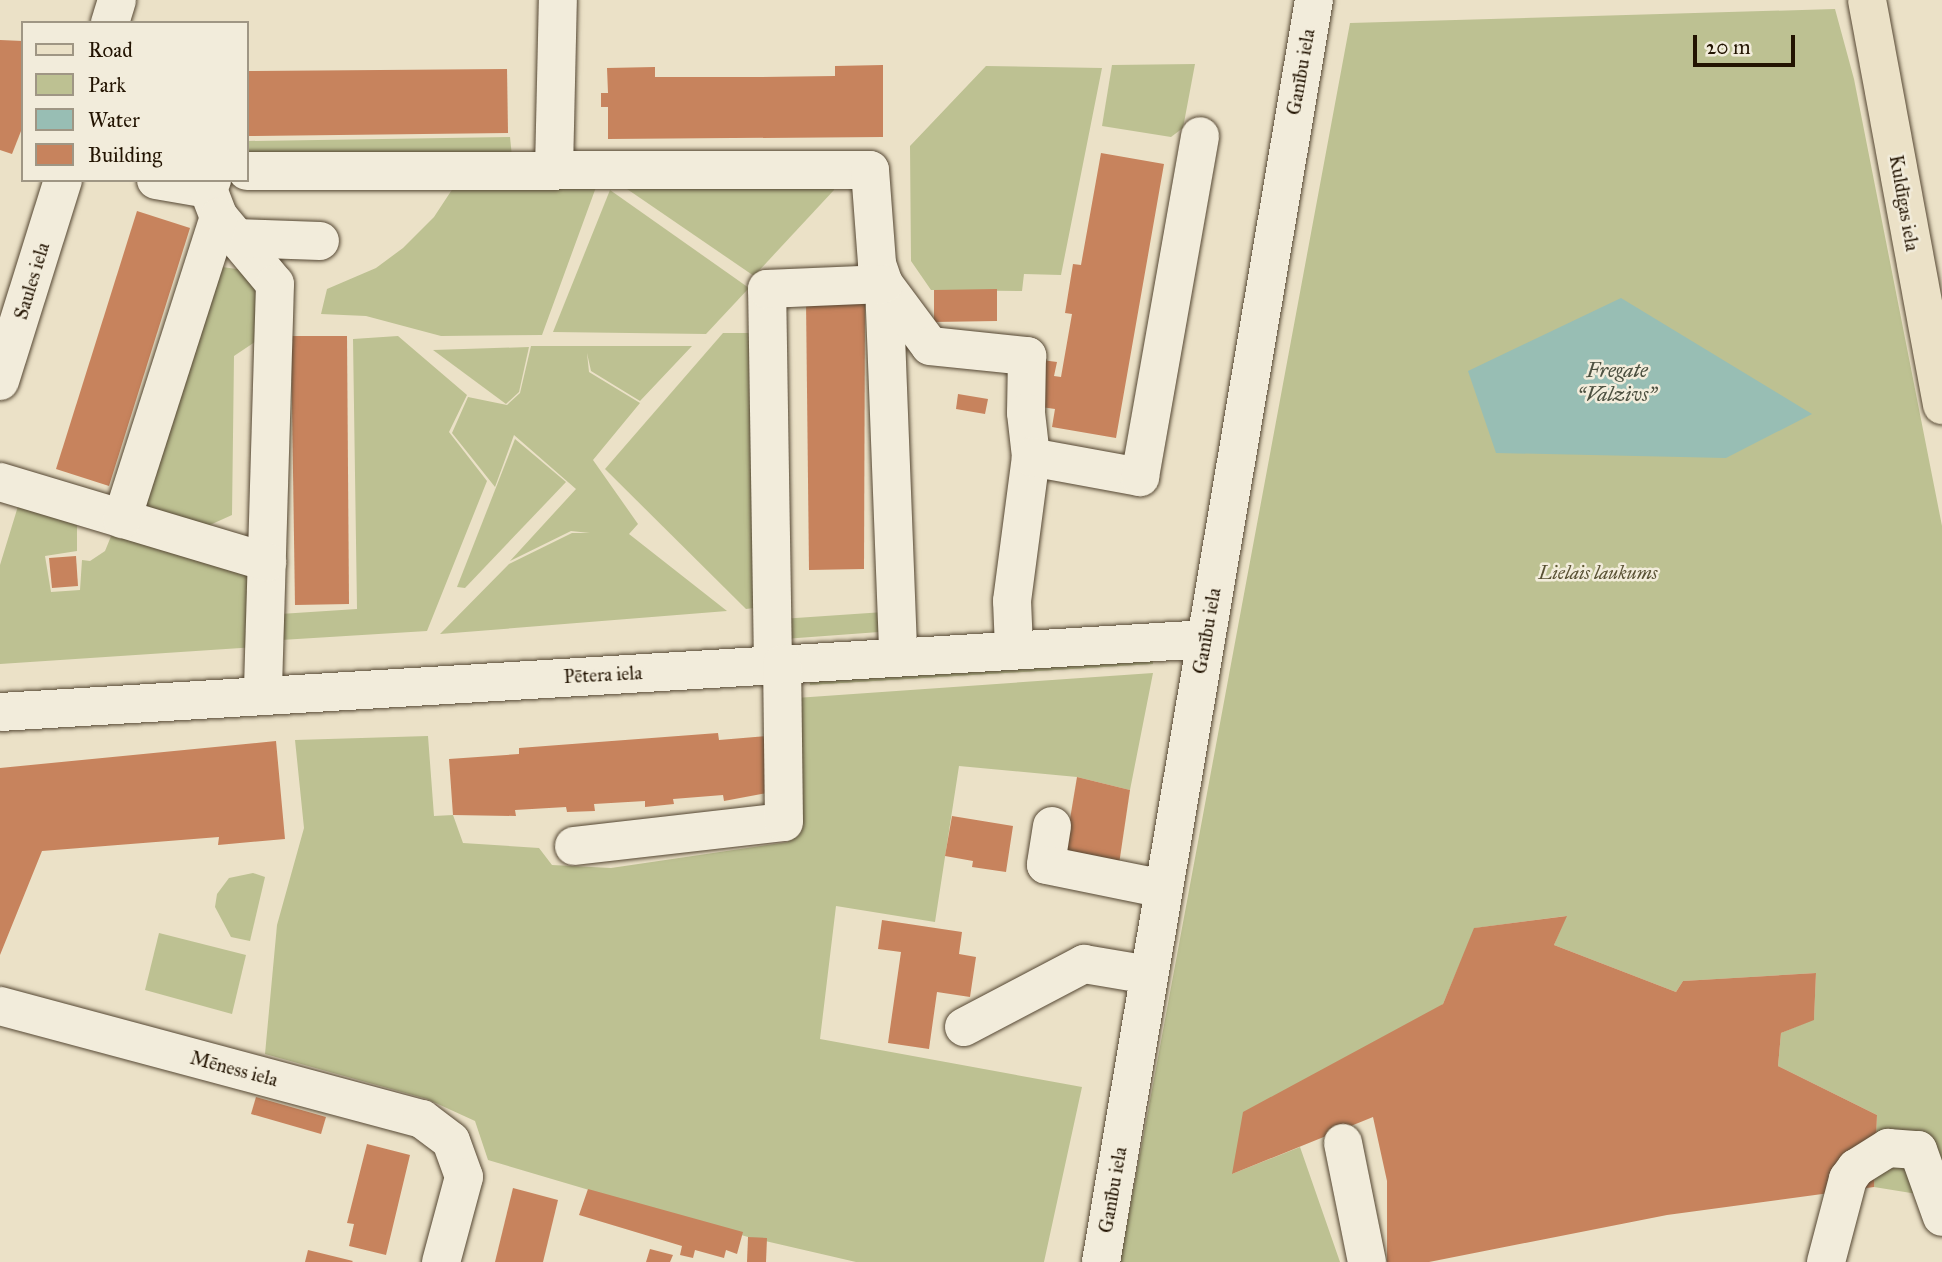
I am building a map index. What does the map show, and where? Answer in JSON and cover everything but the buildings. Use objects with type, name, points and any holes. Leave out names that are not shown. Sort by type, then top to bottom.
[{"type":"main road","name":"Kuldīgas iela","points":[[1867,0],[1941,400]]},
{"type":"street","points":[[111,21],[117,0]]},
{"type":"street","points":[[554,170],[558,0]]},
{"type":"street","name":"Ganību iela","points":[[1101,1262],[1314,0]]},
{"type":"street","points":[[1031,457],[1139,477],[1200,136]]},
{"type":"street","points":[[248,171],[870,170],[877,264],[884,284],[898,656]]},
{"type":"street","name":"Saules iela","points":[[0,381],[62,182]]},
{"type":"street","points":[[161,182],[219,206],[320,241]]},
{"type":"street","points":[[122,519],[219,206]]},
{"type":"street","points":[[219,206],[275,284],[264,696]]},
{"type":"street","points":[[884,284],[930,346],[1027,356],[1026,413],[1031,457],[1012,601],[1014,648]]},
{"type":"street","points":[[574,846],[784,822],[767,289],[884,284]]},
{"type":"street","points":[[0,482],[267,562]]},
{"type":"street","name":"Pētera iela","points":[[0,712],[1014,648],[1206,639]]},
{"type":"street","points":[[1052,826],[1046,865],[1164,890]]},
{"type":"street","points":[[964,1027],[1084,964],[1149,975]]},
{"type":"street","name":"Mēness iela","points":[[0,1006],[422,1119],[457,1151],[464,1177],[441,1262]]},
{"type":"street","points":[[1343,1143],[1367,1262]]},
{"type":"street","points":[[1826,1262],[1848,1179],[1856,1168],[1888,1148],[1918,1150],[1942,1217]]},
{"type":"green space","name":"Lielais laukums","points":[[1835,9],[1854,79],[1942,526],[1942,1198],[1874,1187],[1877,1115],[1778,1066],[1781,1033],[1814,1019],[1816,973],[1683,981],[1676,992],[1554,945],[1566,916],[1475,928],[1443,1004],[1232,1174],[1300,1147],[1340,1262],[1120,1262],[1350,23]]},
{"type":"green space","points":[[1195,64],[1183,128],[1171,137],[1102,126],[1112,65]]},
{"type":"green space","points":[[986,66],[1102,68],[1061,275],[1024,274],[1022,291],[931,290],[911,261],[910,146]]},
{"type":"green space","points":[[510,137],[512,157],[248,167],[248,141]]},
{"type":"green space","points":[[834,177],[834,190],[754,276],[627,189]]},
{"type":"green space","points":[[459,179],[599,179],[542,335],[441,336],[366,316],[321,314],[327,289],[376,268],[403,248],[434,217]]},
{"type":"green space","points":[[610,190],[749,288],[706,334],[553,332]]},
{"type":"green space","points":[[222,267],[244,270],[257,284],[261,338],[234,356],[232,515],[201,529],[141,511]]},
{"type":"green space","points":[[723,333],[751,333],[754,608],[746,609],[605,469]]},
{"type":"green space","points":[[398,336],[467,395],[449,432],[487,481],[427,631],[281,640],[280,614],[357,609],[353,339]]},
{"type":"green space","points":[[531,346],[692,346],[640,401],[591,371],[587,353],[589,372],[640,403],[593,460],[638,524],[629,534],[727,611],[440,634],[509,564],[572,533],[590,533],[571,531],[510,561],[576,489],[514,435],[495,487],[452,433],[468,397],[507,405],[520,393]]},
{"type":"green space","points":[[529,347],[519,392],[506,404],[433,350]]},
{"type":"green space","points":[[515,439],[566,482],[465,588],[457,587]]},
{"type":"green space","points":[[19,503],[77,517],[77,551],[45,556],[51,592],[80,590],[82,560],[90,561],[105,551],[114,529],[259,571],[257,647],[0,664],[0,565]]},
{"type":"green space","points":[[884,612],[879,632],[784,639],[781,619]]},
{"type":"green space","points":[[1152,647],[1153,664],[810,685],[809,675]]},
{"type":"green space","points":[[1153,673],[1130,790],[1077,777],[959,766],[935,922],[836,906],[820,1039],[1082,1087],[1044,1262],[856,1262],[748,1237],[488,1160],[475,1121],[427,1099],[265,1054],[277,925],[304,828],[295,740],[428,736],[434,816],[453,815],[463,843],[539,848],[552,865],[611,868],[788,842],[796,698]]},
{"type":"green space","points":[[253,873],[265,877],[250,941],[231,937],[215,907],[217,894],[229,878]]},
{"type":"green space","points":[[159,933],[246,955],[232,1014],[145,990]]},
{"type":"water","name":"Fregate “Valzivs”","points":[[1621,298],[1812,414],[1726,458],[1496,453],[1468,371]]}]
